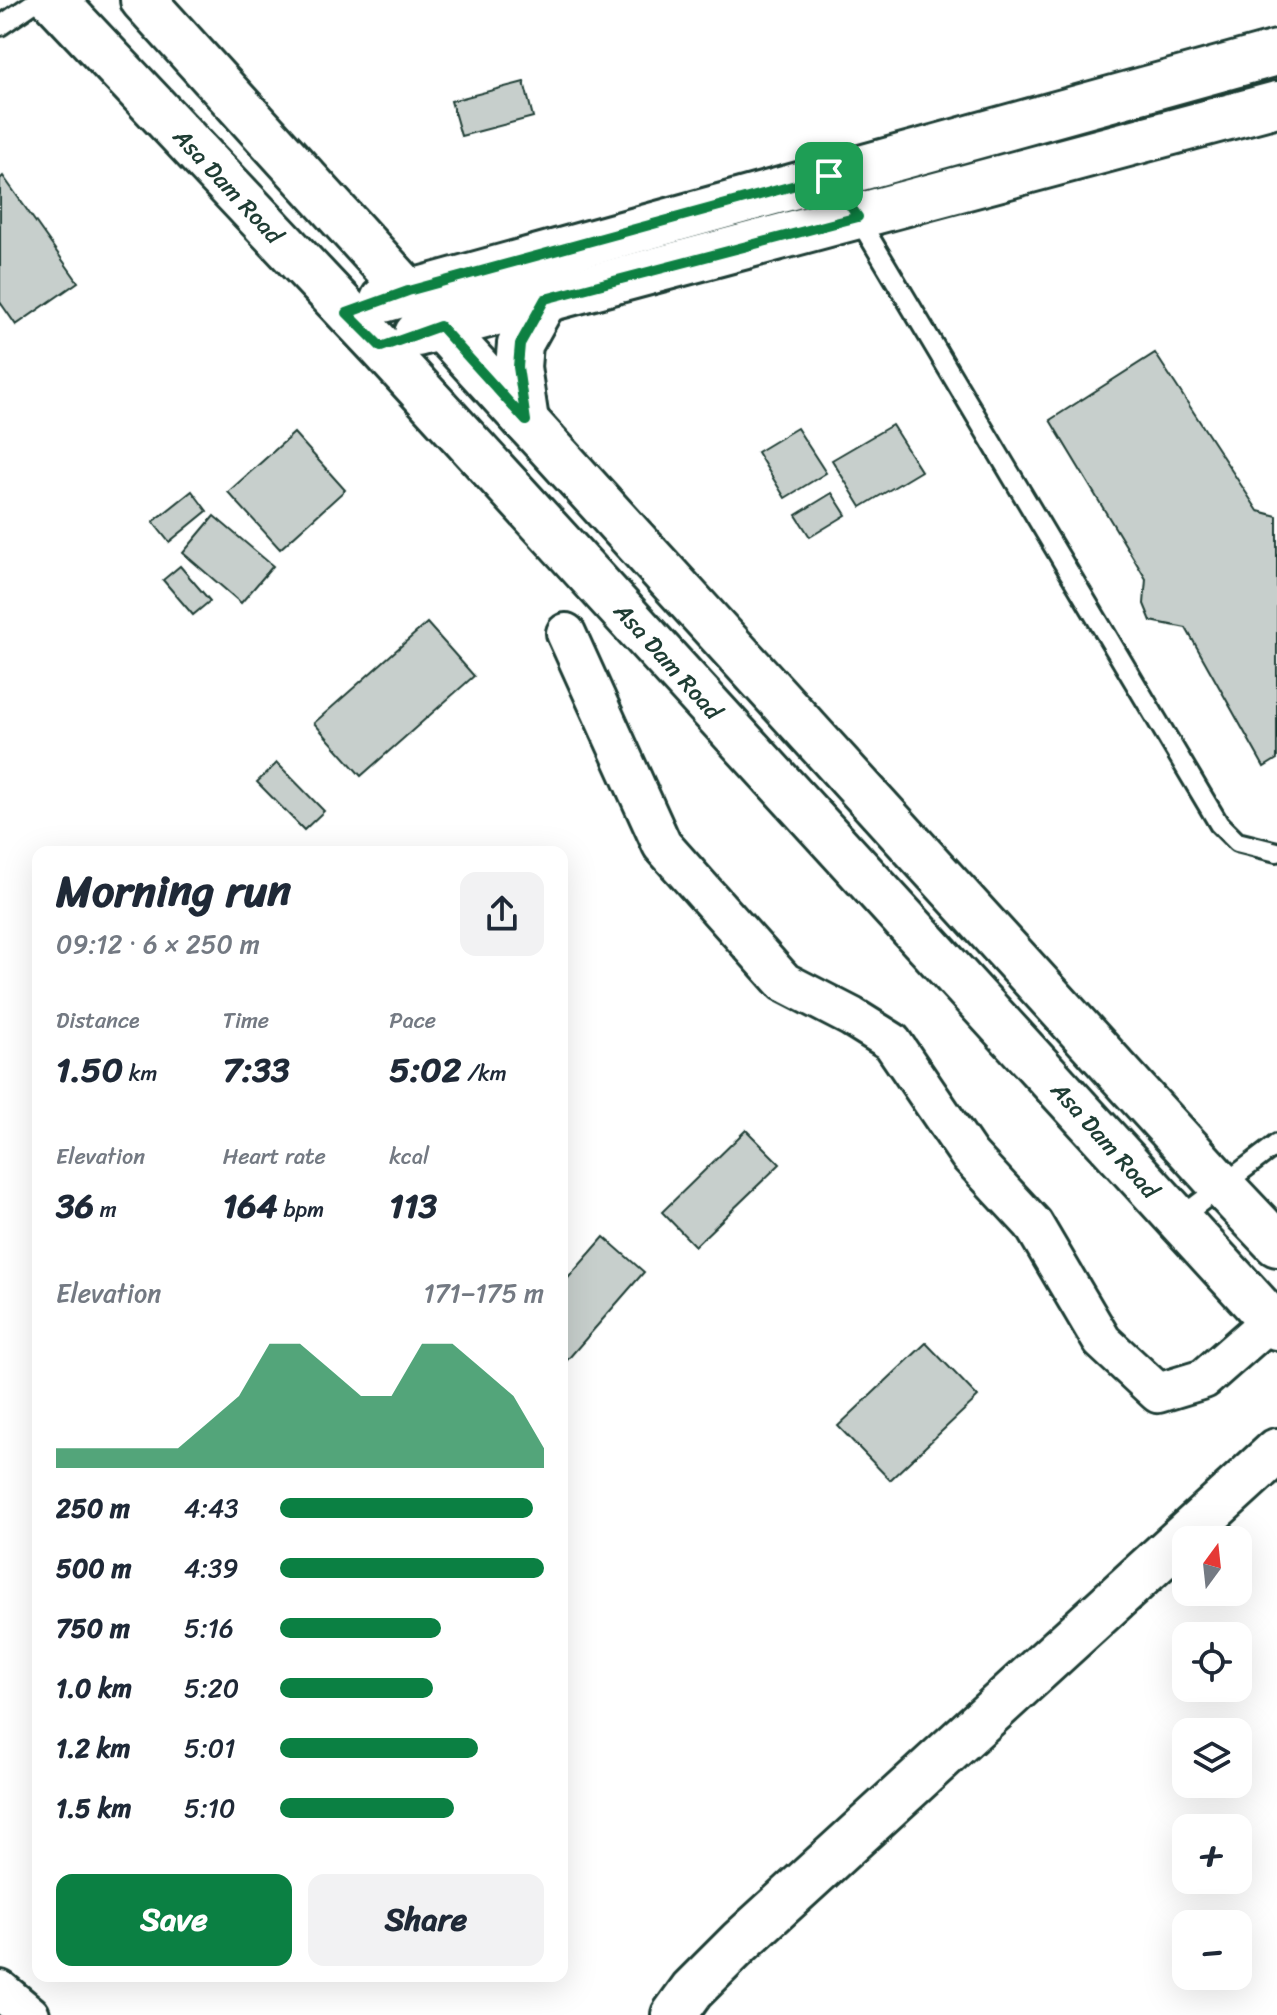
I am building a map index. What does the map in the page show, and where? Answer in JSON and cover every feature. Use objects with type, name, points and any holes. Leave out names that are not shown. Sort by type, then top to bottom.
[{"type":"main road","name":"Asa Dam Road","points":[[54,0],[381,347],[1274,1324]]},
{"type":"main road","points":[[143,0],[1277,1244]]},
{"type":"main road","points":[[347,313],[408,291],[1277,53]]},
{"type":"main road","points":[[1136,91],[1154,137]]},
{"type":"main road","points":[[381,347],[440,326],[1277,104]]},
{"type":"main road","points":[[347,223],[415,254],[451,265],[487,269]]},
{"type":"main road","points":[[526,421],[518,367],[520,344],[545,299]]},
{"type":"main road","points":[[674,2015],[692,1990],[740,1942],[1277,1451]]},
{"type":"street","points":[[566,633],[662,845],[784,982],[852,1017],[892,1042],[969,1155],[1033,1224],[1102,1341],[1158,1393],[1204,1379],[1274,1324]]},
{"type":"street","points":[[0,1990],[30,2015]]},
{"type":"lane","points":[[0,26],[38,0]]},
{"type":"lane","points":[[829,176],[858,217],[1219,824],[1237,842],[1277,852]]},
{"type":"lane","points":[[1177,1220],[1277,1144]]},
{"type":"building","points":[[524,82],[533,117],[461,136],[451,101]]},
{"type":"building","points":[[3,176],[78,282],[16,325],[0,302],[0,179]]},
{"type":"building","points":[[1155,353],[1258,511],[1277,516],[1277,759],[1264,767],[1186,628],[1151,621],[1144,604],[1146,579],[1050,420]]},
{"type":"building","points":[[892,425],[921,471],[861,507],[832,460]]},
{"type":"building","points":[[797,428],[826,473],[785,498],[757,452]]},
{"type":"building","points":[[294,433],[345,490],[280,549],[228,492]]},
{"type":"building","points":[[192,491],[207,511],[169,542],[153,522]]},
{"type":"building","points":[[832,493],[846,515],[810,537],[796,515]]},
{"type":"building","points":[[214,516],[273,566],[241,603],[183,553]]},
{"type":"building","points":[[180,566],[210,601],[193,615],[163,580]]},
{"type":"building","points":[[427,623],[474,676],[361,776],[314,723]]},
{"type":"building","points":[[277,763],[324,811],[304,830],[257,782]]},
{"type":"building","points":[[746,1130],[780,1164],[695,1246],[662,1212]]},
{"type":"building","points":[[604,1237],[644,1272],[568,1359],[568,1278]]},
{"type":"building","points":[[926,1343],[978,1397],[890,1480],[838,1426]]},
{"type":"route","points":[[829,176],[858,217],[545,299],[520,344],[518,367],[526,421],[440,326],[381,347],[347,313],[408,291],[829,176]]}]
